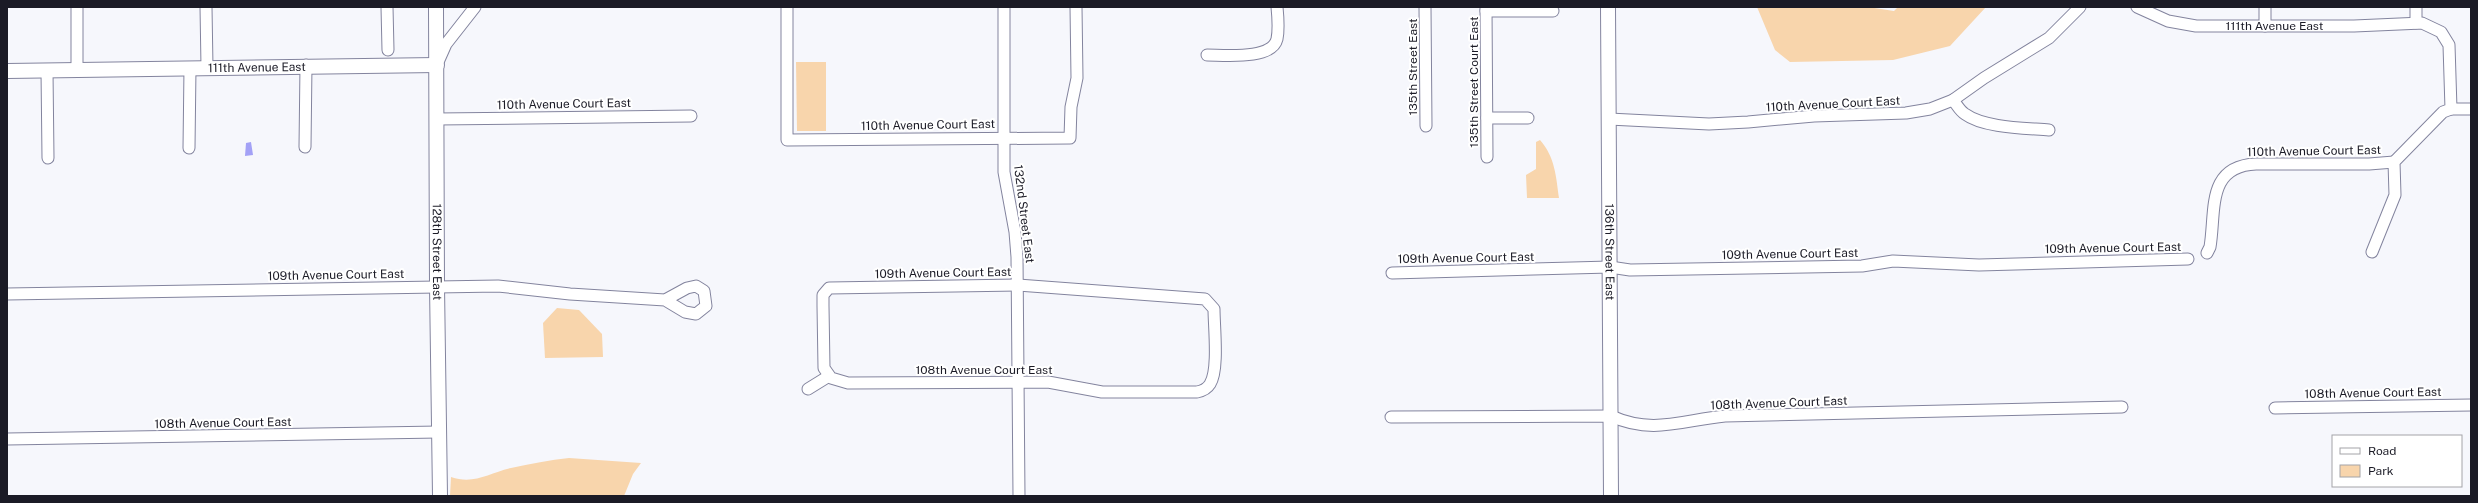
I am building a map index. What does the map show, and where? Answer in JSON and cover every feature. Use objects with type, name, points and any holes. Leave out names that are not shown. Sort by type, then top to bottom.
[{"type":"street","points":[[76,7],[77,70]]},
{"type":"street","points":[[206,7],[207,67]]},
{"type":"street","points":[[387,7],[388,50]]},
{"type":"street","name":"128th Street East","points":[[436,7],[437,286],[440,496]]},
{"type":"street","points":[[437,65],[446,44],[475,7]]},
{"type":"street","name":"110th Avenue Court East","points":[[787,7],[787,140],[1004,137],[1070,138],[1071,107],[1077,78],[1076,7]]},
{"type":"street","name":"132nd Street East","points":[[1004,7],[1004,172],[1015,232],[1018,285],[1019,496]]},
{"type":"street","points":[[1208,55],[1257,54],[1269,50],[1277,39],[1277,7]]},
{"type":"street","name":"135th Street East","points":[[1425,7],[1426,126]]},
{"type":"street","name":"136th Street East","points":[[1608,7],[1611,496]]},
{"type":"street","name":"110th Avenue Court East","points":[[1609,119],[1709,124],[1814,116],[1916,112],[1953,100],[1984,78],[2049,38],[2080,7]]},
{"type":"street","name":"111th Avenue East","points":[[2137,7],[2177,24],[2224,27],[2354,26],[2422,23],[2437,29],[2448,41],[2451,109]]},
{"type":"street","points":[[2265,7],[2265,26]]},
{"type":"street","points":[[2416,7],[2416,23]]},
{"type":"street","points":[[1486,9],[1553,11]]},
{"type":"street","name":"135th Street Court East","points":[[1486,9],[1487,157]]},
{"type":"street","points":[[305,147],[306,65]]},
{"type":"street","name":"111th Avenue East","points":[[7,71],[306,65],[437,65]]},
{"type":"street","points":[[189,148],[190,68]]},
{"type":"street","points":[[47,71],[48,158]]},
{"type":"street","points":[[1953,100],[1965,114],[1979,120],[2004,126],[2049,130]]},
{"type":"street","points":[[2372,252],[2395,195],[2394,162],[2443,112],[2451,109],[2471,109]]},
{"type":"street","name":"110th Avenue Court East","points":[[437,119],[691,116]]},
{"type":"street","points":[[1487,118],[1528,118]]},
{"type":"street","name":"110th Avenue Court East","points":[[2207,253],[2210,246],[2215,195],[2218,185],[2226,174],[2244,164],[2394,162]]},
{"type":"street","name":"109th Avenue Court East","points":[[1392,273],[1610,267],[1630,270],[1862,266],[1893,261],[1979,264],[2188,259]]},
{"type":"street","name":"109th Avenue Court East","points":[[829,376],[823,365],[823,306],[826,290],[829,288],[1018,285],[1205,299],[1214,309],[1214,370],[1210,385]]},
{"type":"street","name":"109th Avenue Court East","points":[[7,294],[503,286],[570,294],[665,300]]},
{"type":"street","points":[[808,389],[829,376]]},
{"type":"street","name":"108th Avenue Court East","points":[[829,376],[835,380],[848,384],[1053,382],[1102,392],[1121,393],[1197,392],[1204,390],[1210,385]]},
{"type":"street","name":"108th Avenue Court East","points":[[2275,408],[2471,404]]},
{"type":"street","name":"108th Avenue Court East","points":[[1392,418],[1611,416],[1623,422],[1658,426],[1688,423],[1725,416],[2122,407]]},
{"type":"street","name":"108th Avenue Court East","points":[[7,439],[439,432]]},
{"type":"green space","points":[[1757,7],[1868,7],[1894,11],[1898,7],[1986,7],[1950,46],[1893,60],[1790,62],[1775,50]]},
{"type":"green space","points":[[796,62],[826,62],[826,131],[797,131]]},
{"type":"green space","points":[[1540,140],[1545,146],[1552,160],[1556,174],[1559,198],[1527,198],[1526,175],[1536,169],[1536,142]]},
{"type":"green space","points":[[557,308],[579,310],[602,334],[603,357],[545,358],[543,323]]},
{"type":"green space","points":[[569,458],[641,463],[633,474],[624,496],[450,496],[451,477],[467,480],[474,479],[511,468]]},
{"type":"shaded area","points":[[251,142],[253,155],[245,156],[246,143]]}]
